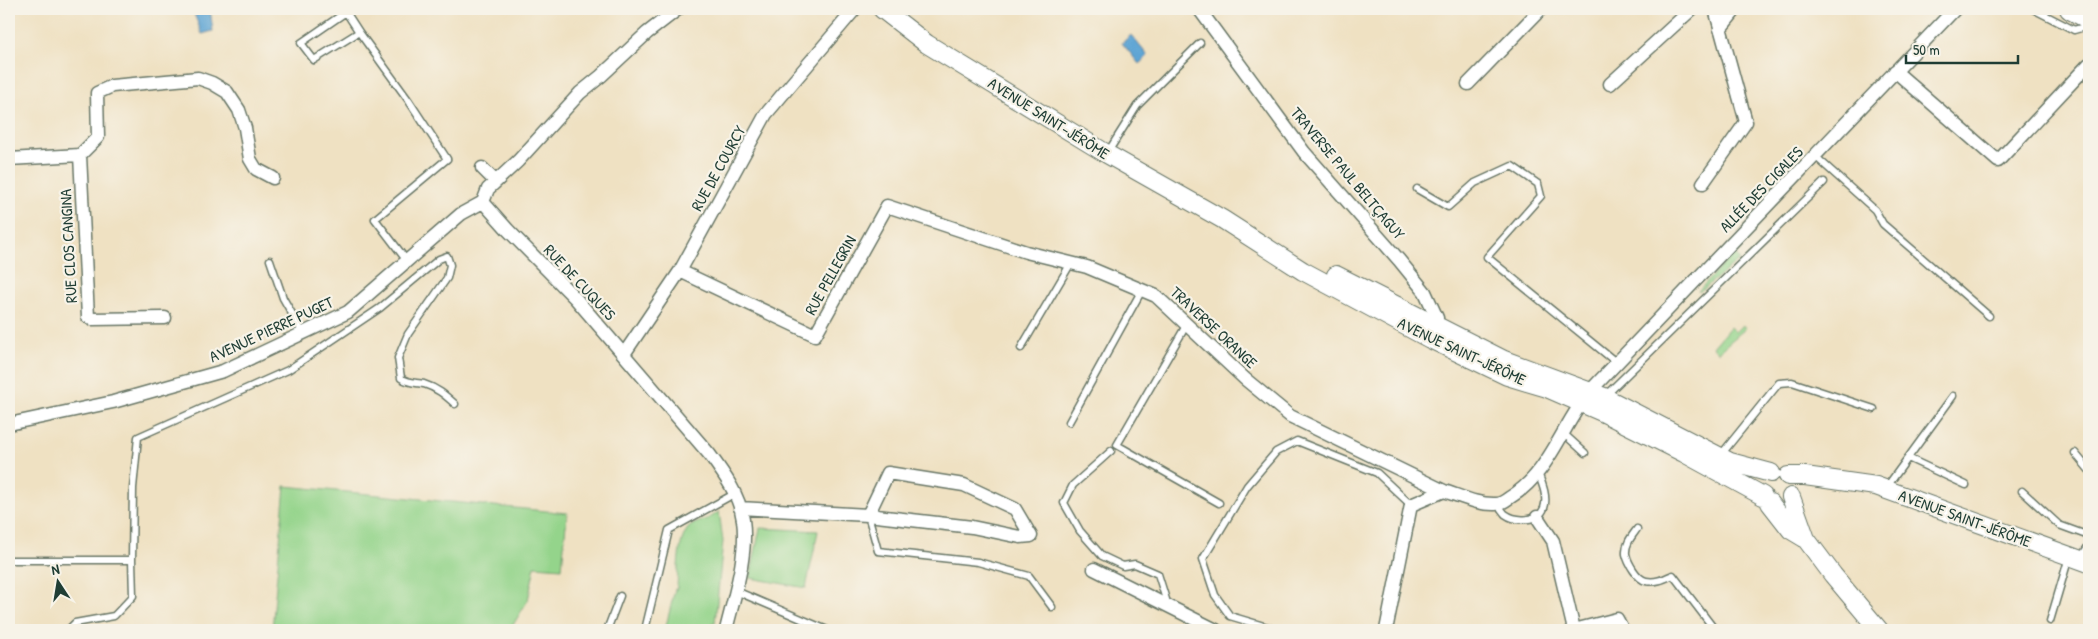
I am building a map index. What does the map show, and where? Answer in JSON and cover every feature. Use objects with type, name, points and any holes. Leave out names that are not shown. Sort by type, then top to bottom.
[{"type":"main road","points":[[2070,9],[2089,20]]},
{"type":"street","points":[[483,202],[490,176],[518,161],[580,93],[647,33],[678,9]]},
{"type":"street","name":"RUE DE COURCY","points":[[624,354],[680,271],[766,114],[854,9]]},
{"type":"street","name":"AVENUE SAINT-JÉRÔME","points":[[882,9],[927,44],[1106,154],[1222,219],[1433,332],[1592,397],[1730,462],[1786,484],[1812,486],[1839,482],[1876,486],[2080,560]]},
{"type":"street","name":"TRAVERSE PAUL BELTÇAGUY","points":[[1199,9],[1304,152],[1425,292],[1437,318],[1433,332]]},
{"type":"street","points":[[1468,84],[1541,9]]},
{"type":"street","points":[[1610,84],[1692,9]]},
{"type":"street","points":[[1703,183],[1746,122],[1715,9]]},
{"type":"street","points":[[1720,29],[1736,9]]},
{"type":"street","name":"ALLÉE DES CIGALES","points":[[1498,504],[1520,492],[1538,473],[1562,432],[1617,364],[1955,9]]},
{"type":"street","points":[[1895,71],[1998,161],[2089,64]]},
{"type":"street","points":[[9,159],[80,155],[98,137],[97,93],[112,86],[198,78],[212,83],[227,92],[239,110],[245,128],[250,159],[256,169],[272,178]]},
{"type":"street","name":"RUE CLOS CANGINA","points":[[80,155],[88,317],[92,319],[165,318]]},
{"type":"street","name":"AVENUE PIERRE PUGET","points":[[9,424],[114,402],[223,372],[348,312],[408,262],[461,214],[483,202]]},
{"type":"street","name":"RUE DE CUQUES","points":[[483,202],[508,230],[576,298],[710,455],[724,474],[740,508],[743,520],[743,546],[736,591],[726,630]]},
{"type":"street","name":"RUE PELLEGRIN","points":[[680,271],[815,335],[888,206]]},
{"type":"street","name":"TRAVERSE ORANGE","points":[[888,206],[1026,252],[1103,272],[1156,296],[1245,379],[1290,416],[1444,491],[1479,503],[1498,504]]},
{"type":"street","name":"AVENUE SAINT-JÉRÔME","points":[[1592,397],[1766,500]]},
{"type":"street","points":[[740,508],[868,515],[972,526],[1020,537],[1032,536],[1015,509],[964,485],[888,473],[868,515]]},
{"type":"street","points":[[1786,484],[1763,480],[1761,491],[1766,500],[1792,530],[1806,539]]},
{"type":"street","points":[[1766,500],[1784,504],[1786,484]]},
{"type":"street","points":[[1786,484],[1806,539],[1879,630]]},
{"type":"street","points":[[1386,630],[1411,504],[1444,491]]},
{"type":"street","points":[[1537,517],[1553,541],[1574,630],[1617,619],[1623,630]]},
{"type":"street","points":[[1094,569],[1216,630]]},
{"type":"lane","points":[[2033,9],[2074,30],[2081,28],[2089,20]]},
{"type":"lane","points":[[359,32],[314,60],[301,43],[346,12],[447,158],[375,219],[408,262]]},
{"type":"lane","points":[[1106,154],[1137,106],[1200,43]]},
{"type":"lane","points":[[1815,156],[1875,210],[1883,224],[1989,316]]},
{"type":"lane","points":[[1416,189],[1448,207],[1475,183],[1512,166],[1538,184],[1541,196],[1488,257],[1617,364]]},
{"type":"lane","points":[[1592,397],[1824,182]]},
{"type":"lane","points":[[68,630],[75,623],[114,616],[134,596],[132,560],[133,488],[138,438],[288,370],[380,308],[438,258],[447,256],[450,265],[447,278],[408,334],[398,358],[401,378],[410,384],[422,384],[441,391],[455,404]]},
{"type":"lane","points":[[270,260],[283,298],[303,333]]},
{"type":"lane","points":[[1021,348],[1071,263]]},
{"type":"lane","points":[[1069,422],[1142,290]]},
{"type":"lane","points":[[1187,324],[1116,445],[1219,503]]},
{"type":"lane","points":[[1719,456],[1779,383],[1792,382],[1874,409]]},
{"type":"lane","points":[[1885,489],[1953,396]]},
{"type":"lane","points":[[1562,432],[1585,453]]},
{"type":"lane","points":[[1277,630],[1230,616],[1215,595],[1203,558],[1247,486],[1276,452],[1298,440],[1378,472],[1411,504]]},
{"type":"lane","points":[[1111,451],[1073,485],[1064,503],[1080,532],[1102,556],[1123,566],[1134,564],[1158,574],[1168,607]]},
{"type":"lane","points":[[2075,453],[2089,470]]},
{"type":"lane","points":[[1908,458],[1966,485]]},
{"type":"lane","points":[[1498,504],[1506,514],[1522,520],[1537,517],[1543,510],[1545,502],[1544,489],[1538,473]]},
{"type":"lane","points":[[2022,491],[2059,525],[2089,536]]},
{"type":"lane","points":[[645,630],[669,530],[734,494]]},
{"type":"lane","points":[[868,515],[878,551],[978,562],[1029,576],[1052,606]]},
{"type":"lane","points":[[1638,529],[1629,539],[1626,553],[1633,571],[1645,581],[1657,582],[1673,575],[1715,630]]},
{"type":"lane","points":[[2050,621],[2089,545]]},
{"type":"lane","points":[[9,560],[132,560]]},
{"type":"lane","points":[[736,591],[827,630]]},
{"type":"lane","points":[[608,630],[620,596]]},
{"type":"green space","points":[[1734,253],[1740,260],[1699,292],[1698,291]]},
{"type":"green space","points":[[1742,325],[1746,328],[1718,352],[1713,347],[1730,327],[1735,332]]},
{"type":"green space","points":[[285,486],[567,513],[562,568],[535,566],[528,600],[510,630],[272,630]]},
{"type":"green space","points":[[719,511],[723,541],[715,623],[690,630],[665,630],[675,589],[677,589],[679,554],[683,536],[692,525],[710,518]]},
{"type":"green space","points":[[760,528],[818,531],[806,588],[750,578]]},
{"type":"water","points":[[210,9],[213,31],[202,34],[193,11]]},
{"type":"water","points":[[1131,35],[1148,56],[1139,64],[1122,43]]}]
